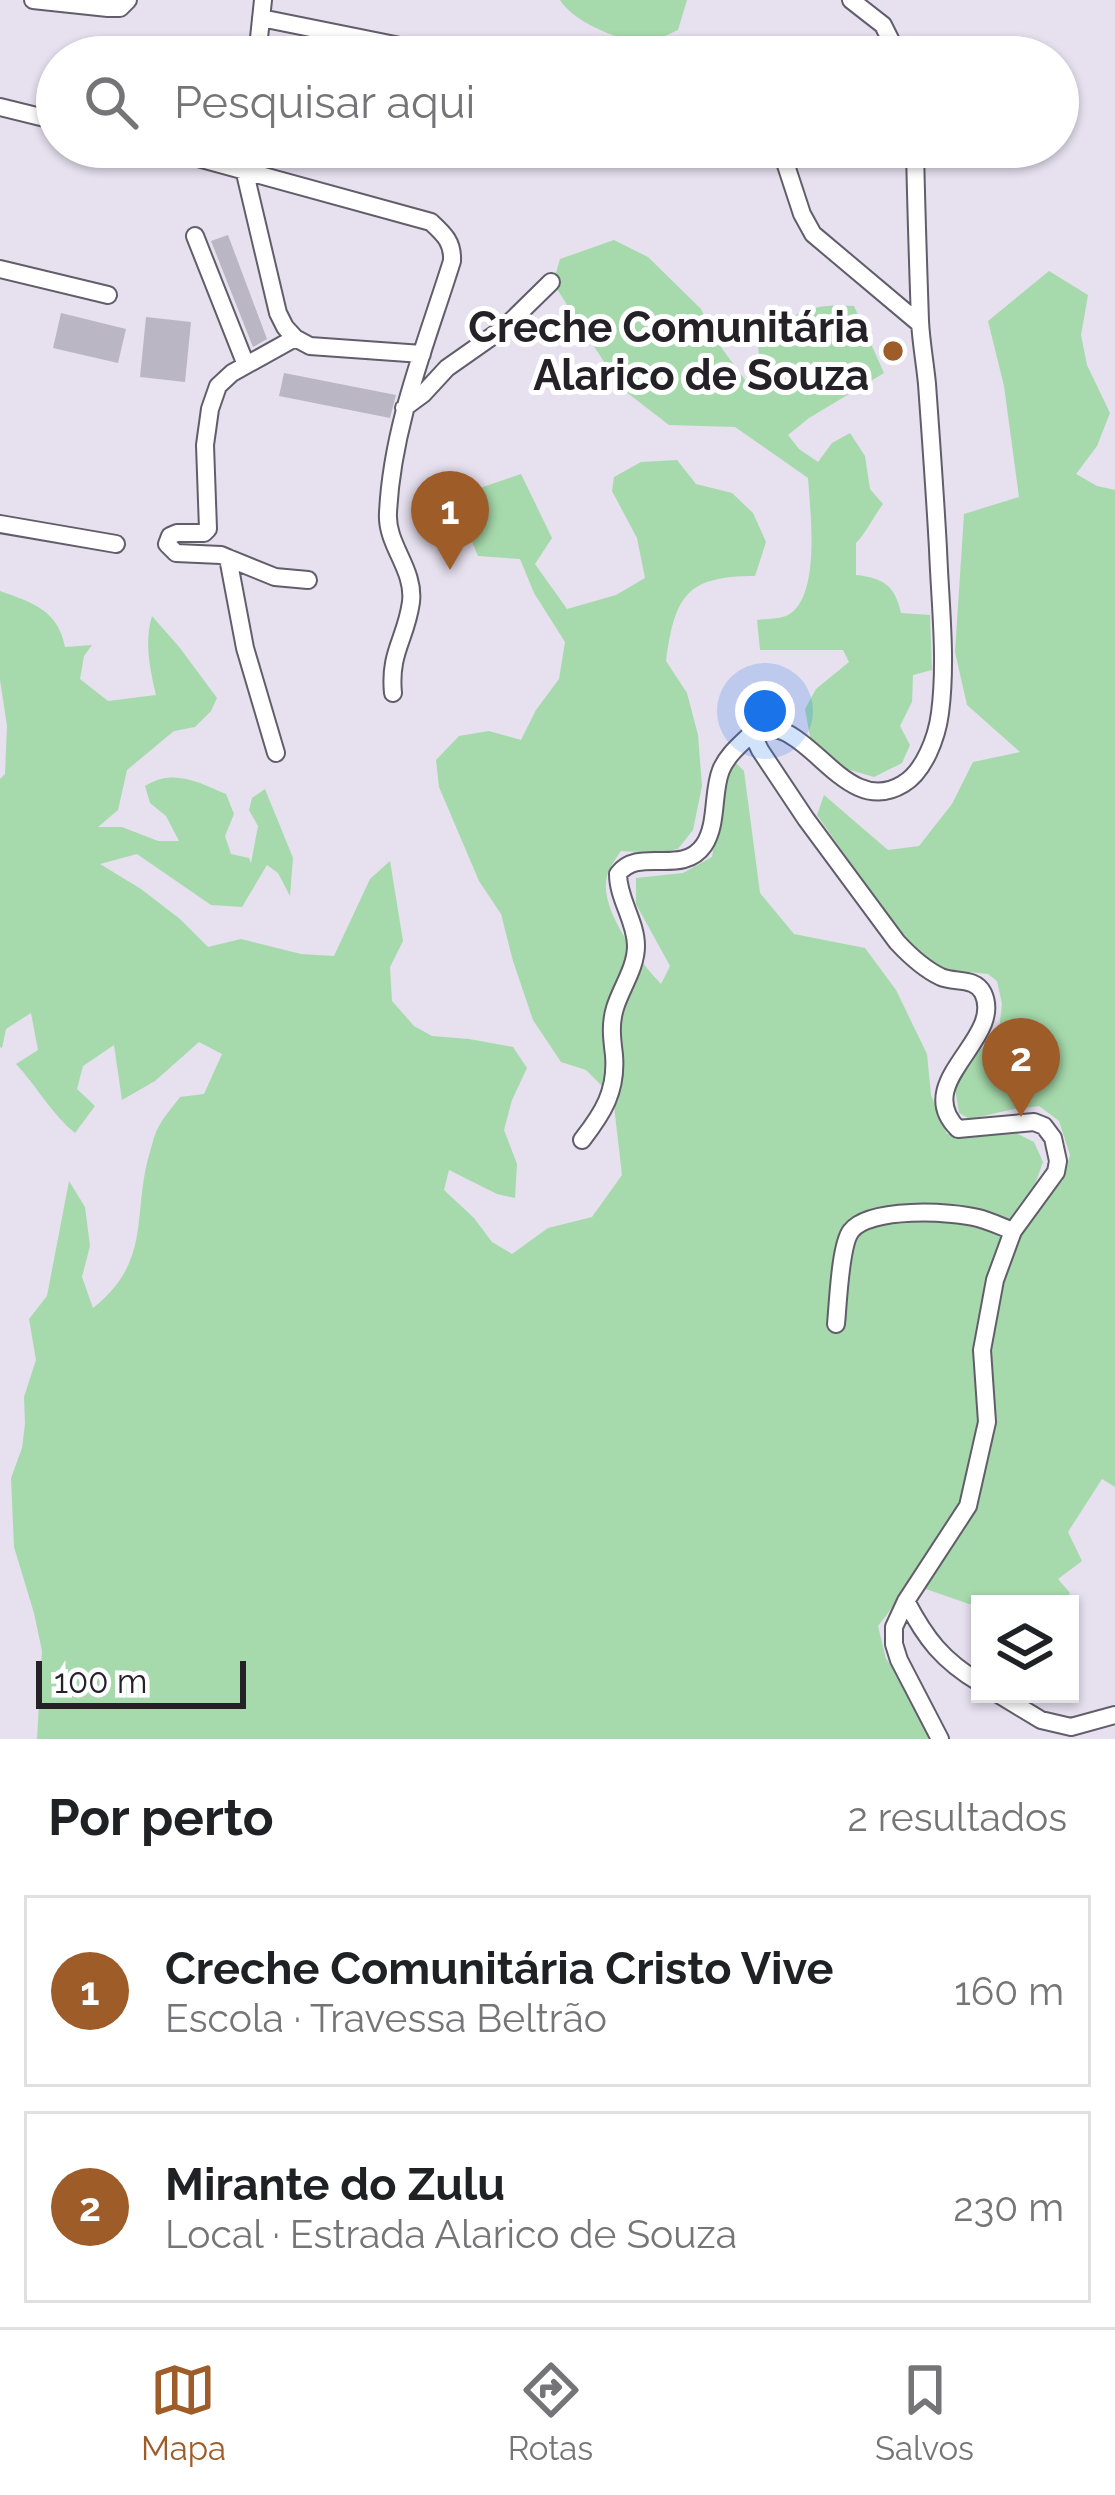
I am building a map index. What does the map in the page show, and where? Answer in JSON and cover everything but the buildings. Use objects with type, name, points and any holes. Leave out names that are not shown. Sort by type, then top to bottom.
[{"type":"street","points":[[33,0],[108,8],[120,8],[128,0]]},
{"type":"street","points":[[850,0],[883,25],[888,36]]},
{"type":"street","points":[[262,9],[364,36]]},
{"type":"street","points":[[0,107],[36,116]]},
{"type":"street","points":[[240,168],[430,222],[452,245],[452,261],[404,409],[387,519],[411,584],[411,602],[391,672],[393,693]]},
{"type":"street","points":[[787,168],[813,234],[920,324]]},
{"type":"street","points":[[582,1140],[604,1112],[612,1092],[613,1012],[634,961],[636,939],[618,874],[625,865],[683,860],[704,845],[720,772],[758,728],[783,731],[850,784],[869,791],[905,784],[918,770],[940,720],[943,670],[934,477],[920,324],[916,168]]},
{"type":"street","points":[[244,169],[272,298],[280,320],[295,338],[318,347],[422,354]]},
{"type":"street","points":[[195,236],[246,365]]},
{"type":"street","points":[[0,269],[108,295]]},
{"type":"street","points":[[404,409],[447,368],[505,328],[551,282]]},
{"type":"street","points":[[295,338],[232,373],[218,386],[205,445],[208,530],[176,533],[167,544],[176,553],[221,555],[275,577],[308,580]]},
{"type":"street","points":[[0,524],[116,544]]},
{"type":"street","points":[[228,558],[245,648],[276,753]]},
{"type":"street","points":[[752,733],[806,819],[897,942],[934,974],[971,982],[982,992],[987,1009],[984,1023],[947,1087],[947,1117],[958,1129],[1034,1122],[1044,1126],[1057,1148],[1055,1172],[1013,1232],[994,1280],[982,1350],[987,1422],[968,1506],[894,1627],[899,1660],[940,1739]]},
{"type":"street","points":[[836,1324],[845,1246],[851,1231],[875,1216],[950,1214],[978,1218],[1013,1232]]},
{"type":"street","points":[[906,1601],[921,1630],[945,1659],[971,1677]]},
{"type":"street","points":[[1013,1703],[1041,1720],[1071,1727],[1115,1715]]},
{"type":"green space","points":[[560,0],[687,0],[678,30],[663,36],[613,35]]},
{"type":"green space","points":[[614,240],[648,257],[701,309],[715,339],[751,388],[761,386],[758,343],[770,333],[812,308],[854,306],[884,373],[788,435],[818,462],[832,443],[850,433],[865,456],[870,489],[883,504],[856,543],[856,575],[887,585],[901,613],[930,615],[932,670],[913,675],[912,702],[900,726],[910,745],[902,763],[874,777],[840,767],[811,742],[805,709],[816,689],[849,662],[843,650],[760,650],[757,620],[786,616],[805,592],[811,553],[808,478],[735,427],[669,425],[621,388],[553,283],[560,259]]},
{"type":"green space","points":[[1049,271],[1088,295],[1081,335],[1087,365],[1110,413],[1097,446],[1076,474],[1115,490],[1115,1487],[1102,1479],[1068,1532],[1082,1561],[1058,1579],[1069,1595],[971,1595],[969,1604],[923,1588],[971,1507],[991,1423],[985,1349],[1015,1233],[1063,1180],[1070,1155],[1059,1121],[1039,1106],[970,1119],[959,1113],[955,1088],[962,1070],[999,1030],[1002,1004],[997,981],[988,974],[939,969],[911,950],[817,815],[824,795],[888,850],[919,846],[952,804],[973,762],[1020,752],[967,705],[955,652],[964,514],[1019,497],[1004,386],[988,321]]},
{"type":"green space","points":[[677,460],[696,484],[732,493],[753,513],[766,542],[755,576],[699,586],[688,594],[674,620],[666,661],[687,693],[698,735],[702,786],[693,830],[678,849],[621,851],[611,866],[606,889],[615,919],[661,984],[670,966],[636,904],[636,878],[683,873],[712,857],[726,776],[736,763],[744,771],[760,893],[794,934],[865,948],[896,990],[927,1054],[931,1095],[947,1134],[1014,1132],[1034,1142],[1043,1162],[993,1279],[985,1421],[966,1506],[918,1585],[878,1626],[886,1659],[936,1739],[37,1739],[42,1651],[14,1547],[11,1478],[22,1448],[24,1397],[36,1360],[29,1319],[47,1296],[69,1181],[85,1207],[90,1246],[82,1277],[93,1308],[112,1290],[132,1255],[144,1177],[157,1131],[180,1097],[204,1094],[222,1054],[199,1042],[155,1081],[122,1100],[114,1045],[83,1066],[77,1089],[95,1106],[75,1133],[16,1064],[38,1050],[31,1013],[6,1029],[0,1047],[0,779],[5,774],[7,726],[0,680],[0,591],[50,616],[65,647],[92,645],[84,656],[80,679],[108,701],[156,695],[148,646],[152,616],[217,698],[195,727],[174,731],[127,770],[118,810],[98,827],[122,827],[158,841],[179,841],[166,816],[150,803],[145,786],[165,778],[186,779],[226,794],[234,814],[225,836],[231,854],[249,858],[251,863],[258,826],[249,810],[252,798],[265,789],[293,858],[290,896],[278,873],[267,865],[242,907],[211,905],[137,854],[100,864],[141,889],[208,947],[241,939],[301,954],[334,956],[370,879],[390,861],[403,941],[390,967],[392,1001],[414,1026],[432,1036],[513,1047],[527,1068],[504,1130],[517,1164],[515,1198],[449,1170],[444,1190],[492,1242],[512,1254],[548,1228],[592,1217],[622,1175],[613,1097],[586,1070],[561,1062],[533,1020],[501,914],[479,881],[439,787],[436,760],[459,736],[489,731],[521,740],[559,679],[565,642],[534,593],[520,559],[478,556],[468,532],[477,489],[521,474],[552,538],[535,564],[567,609],[616,595],[645,578],[637,538],[612,491],[614,477],[641,462]]},
{"type":"place","name":"Creche Comunitária Alarico de Souza","points":[[893,351]]},
{"type":"place","name":"Creche Comunitária Cristo Vive","points":[[450,570]]},
{"type":"place","name":"Mirante do Zulu","points":[[1021,1117]]}]
